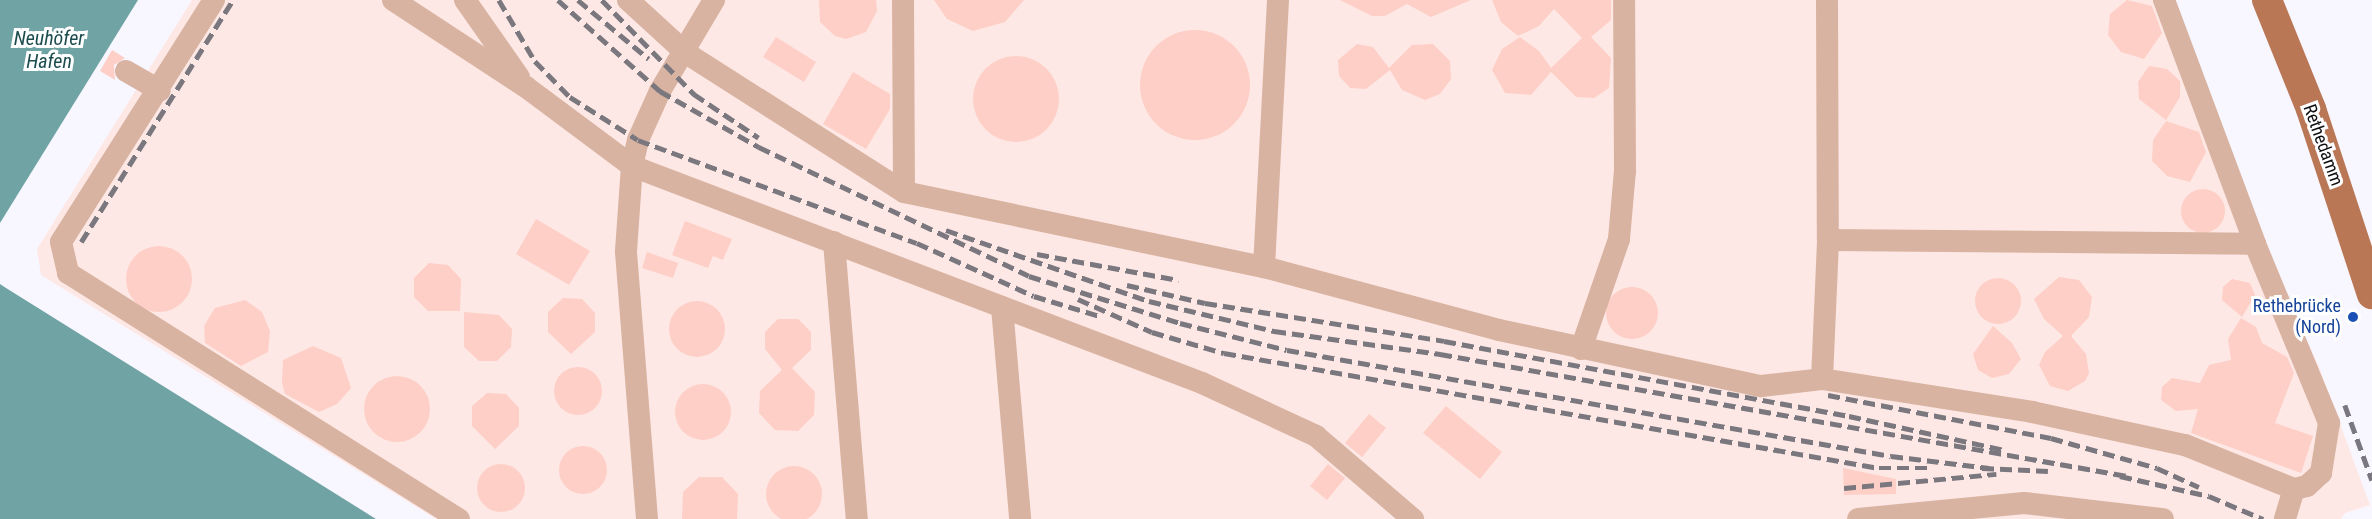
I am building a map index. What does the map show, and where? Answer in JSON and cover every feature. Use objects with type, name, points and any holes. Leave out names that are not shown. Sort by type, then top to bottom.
[{"type":"main road","name":"Rethedamm","points":[[2267,0],[2367,267],[2372,294]]},
{"type":"lane","points":[[214,0],[160,91],[61,242],[68,273],[459,519]]},
{"type":"lane","points":[[393,0],[526,87],[632,166],[1202,383],[1316,436],[1413,519]]},
{"type":"lane","points":[[465,0],[526,87]]},
{"type":"lane","points":[[628,0],[686,53],[904,192],[1264,267],[1581,349],[1761,386],[1822,379],[2032,412],[2185,445],[2294,489],[2307,486],[2320,473],[2329,423],[2255,244],[2164,0]]},
{"type":"lane","points":[[647,519],[626,251],[632,166],[638,140],[660,91],[686,53],[714,0]]},
{"type":"lane","points":[[903,0],[904,192]]},
{"type":"lane","points":[[1264,267],[1278,0]]},
{"type":"lane","points":[[1581,349],[1619,239],[1625,171],[1624,0]]},
{"type":"lane","points":[[1822,379],[1828,240],[1827,0]]},
{"type":"lane","points":[[126,71],[160,91]]},
{"type":"lane","points":[[1828,240],[2255,244]]},
{"type":"lane","points":[[834,242],[857,519]]},
{"type":"lane","points":[[1002,307],[1020,519]]},
{"type":"lane","points":[[2285,519],[2294,489]]},
{"type":"lane","points":[[1858,519],[2024,503],[2163,519]]},
{"type":"shaded area","points":[[192,0],[2174,0],[2262,244],[2319,367],[2370,505],[2345,513],[2341,519],[436,519],[41,275],[37,249]]},
{"type":"water","name":"Neuhöfer Hafen","points":[[0,0],[138,0],[0,223]]},
{"type":"water","points":[[0,284],[6,288],[376,519],[0,519]]},
{"type":"building","points":[[819,0],[876,0],[877,11],[866,32],[846,39],[835,36],[820,22]]},
{"type":"building","points":[[934,0],[1024,0],[1005,22],[973,31],[947,19]]},
{"type":"building","points":[[1340,0],[1471,0],[1431,17],[1407,4],[1385,16],[1372,16]]},
{"type":"building","points":[[1492,0],[1611,0],[1611,20],[1591,37],[1611,58],[1609,88],[1594,98],[1576,97],[1551,72],[1531,95],[1505,93],[1492,70],[1502,49],[1520,37],[1539,51],[1551,68],[1582,38],[1554,9],[1539,26],[1518,36],[1501,22]]},
{"type":"building","points":[[2127,0],[2152,6],[2162,33],[2144,59],[2121,52],[2108,35],[2110,14]]},
{"type":"building","points":[[1195,30],[1216,34],[1234,46],[1246,64],[1250,85],[1246,106],[1234,124],[1216,136],[1195,140],[1174,136],[1156,124],[1144,106],[1140,85],[1144,64],[1156,46],[1174,34]]},
{"type":"building","points":[[776,37],[816,62],[804,82],[763,57]]},
{"type":"building","points":[[1357,44],[1373,47],[1389,68],[1412,45],[1433,44],[1450,61],[1451,79],[1440,94],[1425,100],[1402,90],[1390,70],[1366,89],[1350,88],[1339,76],[1338,60]]},
{"type":"building","points":[[112,50],[125,58],[114,65],[115,80],[100,71]]},
{"type":"building","points":[[1016,56],[1040,63],[1052,75],[1059,99],[1052,123],[1040,135],[1016,142],[992,135],[980,123],[973,99],[980,75],[992,63]]},
{"type":"building","points":[[2149,66],[2167,69],[2180,81],[2180,97],[2166,120],[2139,99],[2138,82]]},
{"type":"building","points":[[853,72],[890,94],[890,109],[866,149],[823,124]]},
{"type":"building","points":[[2166,121],[2199,132],[2206,152],[2190,182],[2167,176],[2152,161],[2153,140]]},
{"type":"building","points":[[2203,189],[2218,196],[2225,211],[2218,226],[2203,233],[2188,226],[2181,211],[2188,196]]},
{"type":"building","points":[[536,219],[590,251],[569,285],[516,254]]},
{"type":"building","points":[[685,221],[732,239],[723,260],[713,256],[708,268],[672,255]]},
{"type":"building","points":[[159,246],[172,249],[182,256],[189,266],[192,279],[189,292],[182,302],[172,309],[159,312],[146,309],[136,302],[129,292],[126,279],[129,266],[136,256],[146,249]]},
{"type":"building","points":[[647,252],[678,263],[673,278],[642,268]]},
{"type":"building","points":[[429,263],[448,265],[461,279],[460,311],[428,311],[414,297],[414,278]]},
{"type":"building","points":[[2059,277],[2079,280],[2092,297],[2089,317],[2071,336],[2086,354],[2089,373],[2085,381],[2068,391],[2050,386],[2039,365],[2045,352],[2063,336],[2044,319],[2034,299]]},
{"type":"building","points":[[1998,278],[2014,285],[2021,301],[2014,317],[1998,324],[1982,317],[1975,301],[1982,285]]},
{"type":"building","points":[[2232,279],[2250,283],[2255,295],[2242,317],[2222,300],[2223,287]]},
{"type":"building","points":[[1627,287],[1637,287],[1651,294],[1658,313],[1651,332],[1637,339],[1627,339],[1617,335],[1610,328],[1606,318],[1606,308],[1610,298],[1617,291]]},
{"type":"building","points":[[563,298],[582,299],[595,313],[595,332],[571,354],[548,332],[548,312]]},
{"type":"building","points":[[245,300],[262,312],[270,331],[268,352],[241,366],[205,343],[204,326],[215,308]]},
{"type":"building","points":[[691,301],[703,301],[713,305],[721,313],[725,329],[721,345],[713,353],[703,357],[691,357],[681,353],[673,345],[669,335],[669,323],[673,313],[681,305]]},
{"type":"building","points":[[464,312],[499,315],[512,329],[511,347],[497,361],[479,361],[464,347]]},
{"type":"building","points":[[2241,318],[2256,327],[2262,343],[2287,357],[2294,373],[2275,423],[2313,436],[2301,473],[2191,433],[2198,409],[2176,411],[2161,400],[2162,387],[2172,378],[2200,383],[2209,365],[2231,360],[2228,339]]},
{"type":"building","points":[[778,319],[798,319],[811,332],[811,350],[792,368],[815,392],[814,415],[798,431],[775,430],[759,413],[760,391],[782,370],[765,349],[765,332]]},
{"type":"building","points":[[1993,326],[2012,343],[2021,359],[2009,374],[1992,378],[1978,370],[1973,354]]},
{"type":"building","points":[[313,346],[341,358],[351,388],[337,404],[319,412],[285,394],[282,383],[283,360]]},
{"type":"building","points":[[573,367],[583,367],[595,374],[602,386],[602,396],[595,408],[583,415],[573,415],[558,404],[554,396],[554,386],[565,371]]},
{"type":"building","points":[[403,376],[421,385],[428,396],[430,409],[428,422],[421,433],[410,440],[391,442],[373,433],[366,422],[364,403],[373,385],[384,378]]},
{"type":"building","points":[[697,384],[709,384],[719,388],[727,396],[731,412],[727,428],[719,436],[709,440],[697,440],[687,436],[679,428],[675,418],[675,406],[679,396],[687,388]]},
{"type":"building","points":[[487,393],[506,394],[519,408],[519,426],[495,449],[472,426],[472,406]]},
{"type":"building","points":[[1446,406],[1502,452],[1480,479],[1423,433]]},
{"type":"building","points":[[1369,414],[1386,428],[1362,457],[1345,443]]},
{"type":"building","points":[[578,446],[588,446],[600,453],[607,465],[607,475],[600,487],[588,494],[578,494],[563,483],[559,475],[559,465],[570,450]]},
{"type":"building","points":[[496,464],[506,464],[518,471],[525,483],[525,493],[518,505],[506,512],[496,512],[481,501],[477,493],[477,483],[488,468]]},
{"type":"building","points":[[1328,464],[1345,478],[1327,500],[1310,486]]},
{"type":"building","points":[[794,466],[805,468],[814,474],[820,483],[822,494],[820,505],[814,514],[805,520],[794,522],[783,520],[774,514],[768,505],[766,494],[768,483],[774,474],[783,468]]},
{"type":"building","points":[[1843,468],[1896,479],[1896,494],[1844,495]]},
{"type":"building","points":[[699,477],[722,477],[738,494],[737,519],[682,519],[683,492]]},
{"type":"railway","points":[[81,242],[233,0]]},
{"type":"railway","points":[[499,0],[535,61],[570,97],[638,140],[917,243],[1034,296],[1100,316]]},
{"type":"railway","points":[[558,0],[660,91],[759,147],[1029,276],[1180,323],[1287,350],[1891,456],[1989,468]]},
{"type":"railway","points":[[578,0],[649,59]]},
{"type":"railway","points":[[602,0],[694,94],[759,138]]},
{"type":"railway","points":[[946,230],[1149,301],[1274,331],[1440,354],[2127,476]]},
{"type":"railway","points":[[1037,254],[1179,280]]},
{"type":"railway","points":[[1127,285],[1205,303],[1444,341],[1849,416],[2005,450]]},
{"type":"railway","points":[[1078,299],[1152,332],[1224,353],[1879,468],[1931,468]]},
{"type":"railway","points":[[1828,395],[2051,438],[2157,468],[2199,487]]},
{"type":"railway","points":[[2345,405],[2372,480]]},
{"type":"railway","points":[[1982,468],[2048,471]]},
{"type":"railway","points":[[1844,488],[1996,474]]},
{"type":"railway","points":[[2120,476],[2209,496],[2263,519]]},
{"type":"place","name":"Rethebrücke (Nord)","points":[[2353,317]]}]
